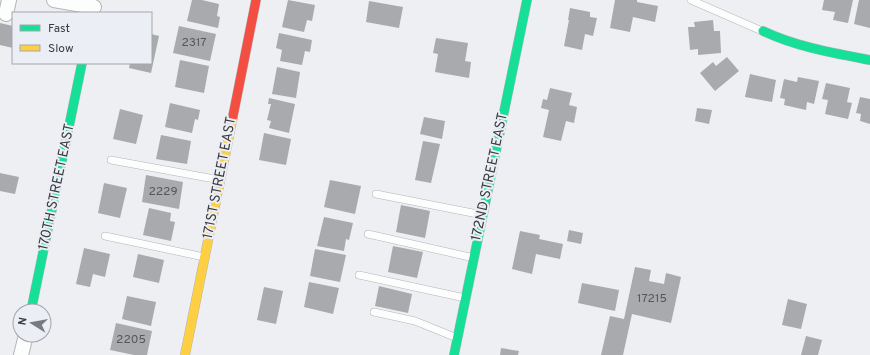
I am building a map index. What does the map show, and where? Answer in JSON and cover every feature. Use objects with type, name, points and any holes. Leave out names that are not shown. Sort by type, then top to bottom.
[{"type":"street","points":[[6,14],[9,0]]},
{"type":"street","points":[[54,0],[94,7]]},
{"type":"street","name":"171ST STREET EAST","points":[[185,355],[256,0]]},
{"type":"street","name":"172ND STREET EAST","points":[[454,355],[527,0]]},
{"type":"street","points":[[763,31],[800,46],[870,60]]},
{"type":"street","name":"170TH STREET EAST","points":[[33,303],[82,64]]},
{"type":"street","points":[[22,355],[24,343]]},
{"type":"lane","points":[[691,0],[763,31]]},
{"type":"lane","points":[[111,160],[220,180]]},
{"type":"lane","points":[[376,194],[483,215]]},
{"type":"lane","points":[[368,234],[474,258]]},
{"type":"lane","points":[[106,236],[204,257]]},
{"type":"lane","points":[[359,275],[466,298]]},
{"type":"lane","points":[[374,312],[415,321],[457,338]]},
{"type":"building","points":[[192,0],[202,0],[219,4],[217,16],[220,17],[218,28],[187,21]]},
{"type":"building","points":[[288,0],[315,5],[312,21],[307,20],[304,32],[282,27]]},
{"type":"building","points":[[615,0],[637,0],[637,2],[658,6],[655,22],[633,17],[630,32],[610,28]]},
{"type":"building","points":[[824,0],[853,0],[848,23],[833,20],[835,12],[822,10]]},
{"type":"building","points":[[859,0],[870,0],[870,28],[854,24]]},
{"type":"building","points":[[369,1],[403,7],[399,28],[366,22]]},
{"type":"building","points":[[570,8],[590,12],[590,17],[597,18],[593,36],[585,34],[582,50],[564,46]]},
{"type":"building","points":[[713,20],[714,31],[720,31],[721,53],[698,55],[698,49],[690,50],[688,27],[695,27],[694,22]]},
{"type":"building","points":[[0,23],[12,26],[12,48],[0,45]]},
{"type":"building","points":[[179,26],[216,34],[210,61],[173,53]]},
{"type":"building","points":[[279,33],[312,40],[310,52],[305,51],[302,65],[280,61],[282,50],[276,48]]},
{"type":"building","points":[[152,34],[159,36],[151,73],[129,68],[130,64],[152,64]]},
{"type":"building","points":[[436,38],[468,43],[465,61],[471,62],[469,78],[435,72],[438,54],[433,53]]},
{"type":"building","points":[[727,57],[739,71],[715,91],[700,73],[713,62],[716,66]]},
{"type":"building","points":[[180,60],[209,66],[204,93],[175,87]]},
{"type":"building","points":[[277,67],[300,72],[296,98],[272,94]]},
{"type":"building","points":[[750,74],[776,80],[772,102],[745,97]]},
{"type":"building","points":[[798,77],[819,81],[814,104],[807,102],[806,110],[784,105],[785,99],[780,98],[784,79],[797,82]]},
{"type":"building","points":[[826,83],[850,88],[847,102],[852,103],[848,119],[825,114],[828,100],[822,99]]},
{"type":"building","points":[[550,88],[572,93],[569,105],[577,107],[574,123],[566,121],[561,141],[543,137],[549,110],[541,108],[543,99],[547,100]]},
{"type":"building","points":[[860,97],[870,99],[870,124],[860,121],[861,114],[856,113]]},
{"type":"building","points":[[269,98],[295,104],[289,133],[269,128],[271,121],[267,120],[271,104],[268,104]]},
{"type":"building","points":[[170,103],[200,110],[198,120],[195,119],[192,133],[165,127]]},
{"type":"building","points":[[697,108],[712,110],[709,124],[695,121]]},
{"type":"building","points":[[120,109],[143,115],[136,144],[113,139]]},
{"type":"building","points":[[424,117],[445,121],[442,139],[420,134]]},
{"type":"building","points":[[264,133],[291,139],[286,165],[259,160]]},
{"type":"building","points":[[161,135],[191,141],[187,164],[156,159]]},
{"type":"building","points":[[423,141],[440,144],[431,183],[415,180]]},
{"type":"building","points":[[0,173],[19,177],[15,194],[0,191]]},
{"type":"building","points":[[146,175],[183,182],[179,209],[142,202]]},
{"type":"building","points":[[330,180],[361,186],[355,214],[324,207]]},
{"type":"building","points":[[104,183],[127,188],[120,218],[98,213]]},
{"type":"building","points":[[401,205],[430,211],[425,238],[396,232]]},
{"type":"building","points":[[149,208],[171,213],[170,221],[175,222],[171,241],[143,235]]},
{"type":"building","points":[[324,217],[353,223],[349,240],[346,239],[344,251],[317,246]]},
{"type":"building","points":[[569,230],[583,233],[581,244],[567,241]]},
{"type":"building","points":[[520,231],[540,235],[539,239],[563,244],[560,259],[536,254],[532,274],[512,269]]},
{"type":"building","points":[[393,246],[423,252],[417,278],[388,272]]},
{"type":"building","points":[[84,248],[110,254],[105,277],[93,274],[90,287],[76,284]]},
{"type":"building","points":[[315,249],[346,255],[340,282],[310,276]]},
{"type":"building","points":[[138,254],[164,260],[159,283],[133,277]]},
{"type":"building","points":[[635,267],[651,270],[649,281],[664,284],[666,273],[681,277],[671,323],[632,314],[623,355],[601,355],[610,316],[624,319]]},
{"type":"building","points":[[309,282],[339,288],[333,314],[304,307]]},
{"type":"building","points":[[582,283],[619,290],[615,311],[578,303]]},
{"type":"building","points":[[379,286],[412,294],[408,313],[375,306]]},
{"type":"building","points":[[264,287],[283,291],[276,324],[257,320]]},
{"type":"building","points":[[127,296],[156,302],[151,326],[122,319]]},
{"type":"building","points":[[788,299],[807,304],[801,329],[782,325]]},
{"type":"building","points":[[116,323],[152,331],[147,355],[134,355],[110,350]]},
{"type":"building","points":[[806,336],[822,340],[818,355],[801,355]]},
{"type":"building","points":[[501,348],[519,351],[518,355],[500,355]]},
{"type":"traffic: fast","points":[[454,355],[527,0]]},
{"type":"traffic: fast","points":[[763,31],[776,37],[802,45],[870,60]]},
{"type":"traffic: fast","points":[[33,303],[82,64]]},
{"type":"traffic: slow","points":[[185,355],[233,116]]},
{"type":"traffic: jam","points":[[233,116],[256,0]]}]
